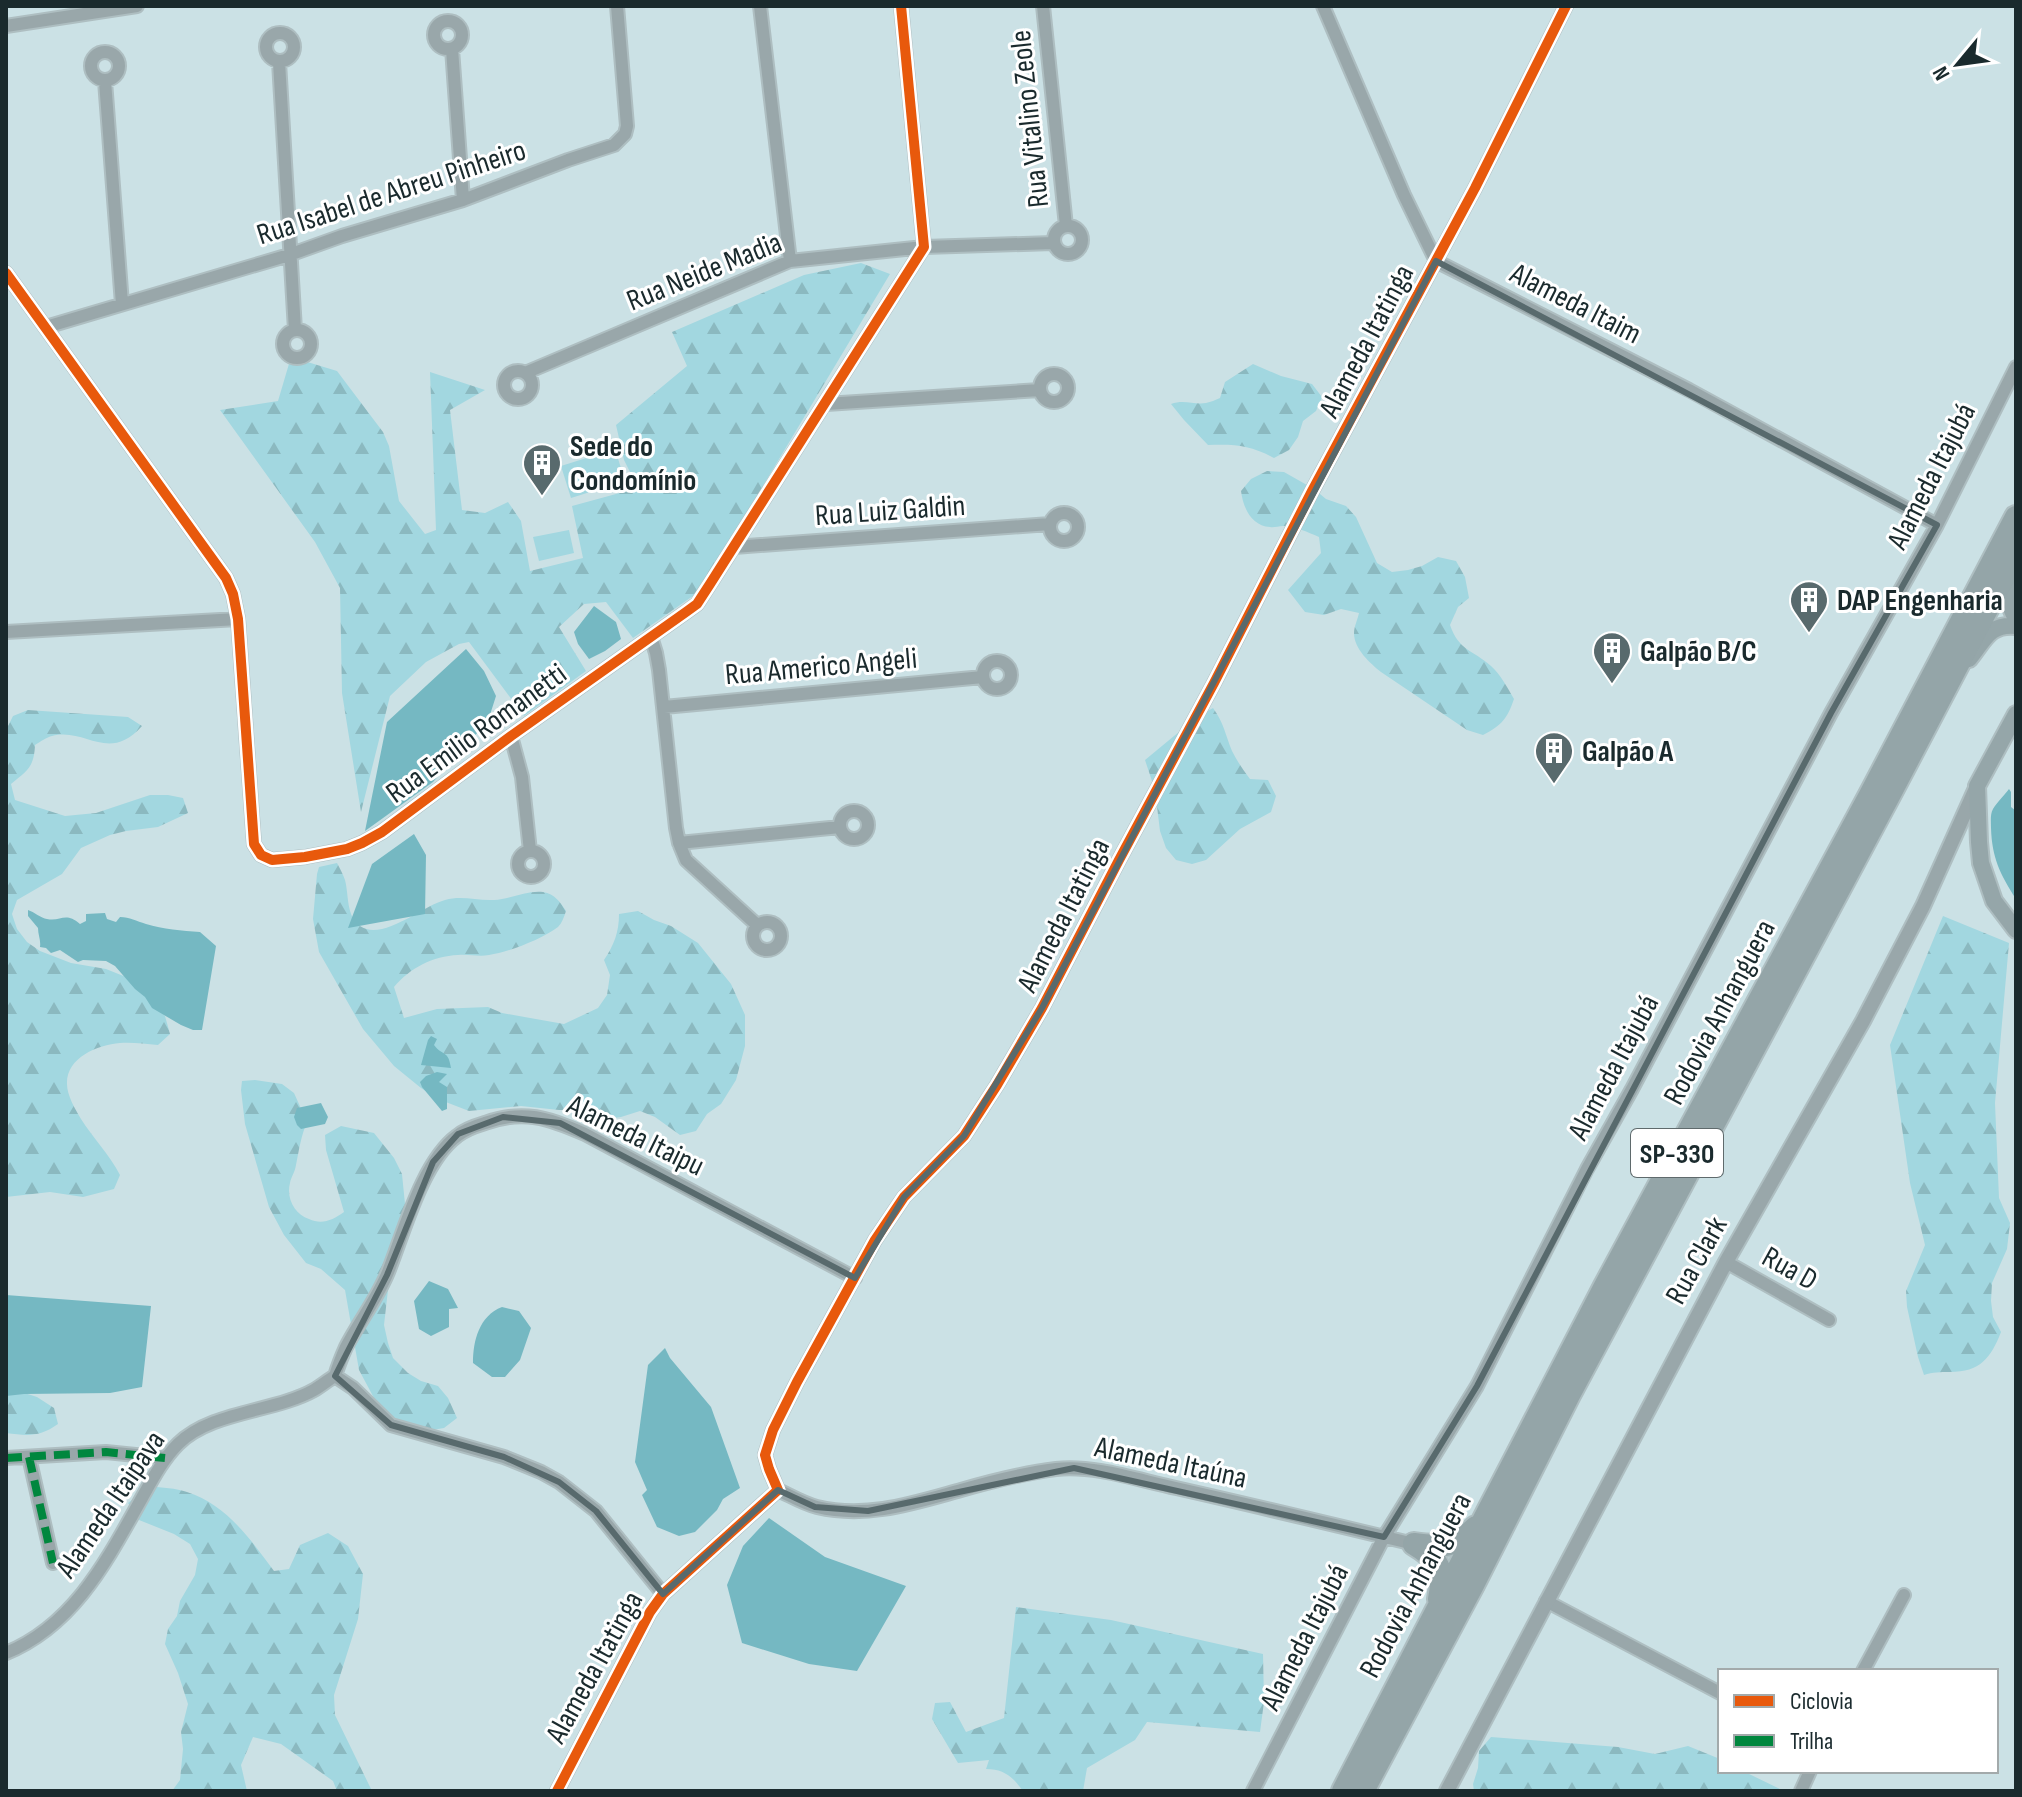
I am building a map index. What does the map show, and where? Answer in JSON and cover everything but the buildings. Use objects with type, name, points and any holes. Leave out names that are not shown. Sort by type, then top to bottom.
[{"type":"highway","name":"Rodovia Anhanguera","points":[[1343,1791],[1612,1273],[2016,517]]},
{"type":"highway","name":"Rodovia Anhanguera","points":[[1363,1791],[1584,1367],[2016,554]]},
{"type":"highway","points":[[1414,1544],[1435,1547],[1459,1542],[1483,1521]]},
{"type":"highway","points":[[1414,1544],[1431,1556],[1441,1571],[1436,1611]]},
{"type":"main road","points":[[2016,579],[2009,600],[2016,618]]},
{"type":"main road","points":[[1947,685],[1990,631],[2004,625],[2016,626]]},
{"type":"main road","name":"Rua Clark","points":[[1977,786],[2016,714]]},
{"type":"main road","points":[[1977,786],[1981,863],[1994,901],[2016,930]]},
{"type":"street","points":[[6,26],[137,6]]},
{"type":"street","name":"Rua Isabel de Abreu Pinheiro","points":[[46,327],[463,200],[614,145],[625,134],[627,126],[617,6]]},
{"type":"street","points":[[760,6],[790,261]]},
{"type":"street","points":[[901,6],[924,247]]},
{"type":"street","name":"Rua Vitalino Zeole","points":[[1043,6],[1066,226]]},
{"type":"street","points":[[1323,6],[1398,182],[1436,261]]},
{"type":"street","name":"Alameda Itatinga","points":[[557,1791],[650,1612],[663,1594],[778,1490],[765,1455],[773,1430],[797,1382],[875,1240],[904,1197],[964,1136],[1042,1008],[1436,261],[1566,6]]},
{"type":"street","points":[[452,49],[463,200]]},
{"type":"street","points":[[279,62],[295,330]]},
{"type":"street","points":[[105,81],[122,304]]},
{"type":"street","name":"Rua Vitalino Zeole","points":[[1066,226],[1079,231],[1082,240],[1076,252],[1067,255],[1058,251],[1053,243],[1058,229],[1066,226]]},
{"type":"street","name":"Rua Neide Madia","points":[[525,373],[790,261],[924,247],[1053,243]]},
{"type":"street","name":"Rua Emilio Romanetti","points":[[6,273],[226,578],[238,619],[254,844],[265,858],[272,860],[347,849],[382,832],[697,604],[924,247]]},
{"type":"street","name":"Alameda Itaim","points":[[1436,261],[1689,390],[1937,525]]},
{"type":"street","name":"Alameda Itajubá","points":[[1253,1791],[1384,1537],[1477,1386],[1587,1169],[1831,713],[1937,525],[2016,367]]},
{"type":"street","points":[[826,404],[1040,390]]},
{"type":"street","name":"Rua Luiz Galdin","points":[[734,547],[1050,524]]},
{"type":"street","points":[[6,632],[238,619]]},
{"type":"street","points":[[651,637],[664,707],[682,853],[693,868],[757,925]]},
{"type":"street","name":"Rua Americo Angeli","points":[[664,707],[983,677]]},
{"type":"street","points":[[511,736],[522,777],[530,851]]},
{"type":"street","name":"Rua Clark","points":[[1447,1791],[1726,1262],[1863,1021],[1923,906],[1977,786]]},
{"type":"street","points":[[679,843],[840,827]]},
{"type":"street","name":"Alameda Itaipu","points":[[335,1376],[346,1348],[387,1275],[433,1162],[458,1134],[503,1117],[529,1115],[585,1134],[855,1278]]},
{"type":"street","name":"Rua D","points":[[1726,1262],[1829,1320]]},
{"type":"street","points":[[335,1376],[353,1388],[391,1425],[504,1457],[559,1482],[596,1511],[663,1594]]},
{"type":"street","name":"Alameda Itaipava","points":[[6,1653],[38,1636],[68,1613],[95,1576],[165,1458],[179,1443],[196,1431],[236,1415],[314,1391],[335,1376]]},
{"type":"street","points":[[6,1458],[106,1452],[165,1458]]},
{"type":"street","points":[[29,1457],[53,1563]]},
{"type":"street","name":"Alameda Itaúna","points":[[778,1490],[815,1507],[868,1511],[894,1509],[1038,1472],[1074,1468],[1141,1480],[1414,1544]]},
{"type":"street","points":[[1864,1669],[1904,1595]]},
{"type":"street","points":[[1546,1601],[1718,1692]]},
{"type":"highlighted area","points":[[1436,261],[1937,525],[1831,713],[1477,1386],[1384,1537],[1074,1468],[868,1511],[815,1507],[778,1490],[663,1594],[596,1511],[559,1482],[504,1457],[391,1425],[335,1376],[387,1275],[433,1162],[458,1134],[503,1117],[560,1123],[855,1278],[904,1197],[964,1136],[1042,1008]]},
{"type":"green space","points":[[861,263],[890,274],[700,591],[633,638],[606,602],[584,604],[559,627],[586,671],[524,716],[469,642],[459,644],[426,662],[390,696],[361,812],[342,693],[340,588],[315,542],[220,410],[278,401],[291,357],[337,371],[383,432],[389,446],[399,501],[425,534],[436,530],[430,372],[485,390],[450,410],[462,510],[485,513],[508,502],[521,521],[530,571],[583,558],[572,506],[638,488],[624,460],[616,425],[687,366],[672,332],[804,275]]},
{"type":"green space","points":[[1253,364],[1312,384],[1322,397],[1316,411],[1303,421],[1298,437],[1289,450],[1274,458],[1242,446],[1208,445],[1171,404],[1206,403],[1220,398],[1225,382]]},
{"type":"green space","points":[[615,449],[625,481],[571,498],[561,466]]},
{"type":"green space","points":[[1267,471],[1284,472],[1326,499],[1346,506],[1356,517],[1377,563],[1392,572],[1422,566],[1438,557],[1456,561],[1465,577],[1469,598],[1458,607],[1450,625],[1462,645],[1498,673],[1514,699],[1506,717],[1499,724],[1483,735],[1467,730],[1381,672],[1357,645],[1354,631],[1359,613],[1341,609],[1324,615],[1305,612],[1288,590],[1321,553],[1319,537],[1292,527],[1263,526],[1249,515],[1241,491],[1251,479]]},
{"type":"green space","points":[[569,530],[574,553],[539,561],[533,537]]},
{"type":"green space","points":[[1213,708],[1232,751],[1250,779],[1268,780],[1276,796],[1271,812],[1240,829],[1206,860],[1192,864],[1176,860],[1166,848],[1160,831],[1155,790],[1145,760],[1197,717]]},
{"type":"green space","points":[[28,710],[128,717],[142,726],[130,737],[118,742],[97,742],[64,735],[52,736],[35,745],[29,768],[11,784],[15,800],[65,816],[96,813],[150,795],[168,795],[183,798],[188,813],[158,827],[110,835],[81,848],[62,874],[17,900],[12,914],[17,929],[27,942],[40,951],[71,963],[106,969],[126,977],[165,1016],[170,1034],[158,1045],[111,1044],[93,1050],[84,1054],[72,1067],[67,1084],[72,1102],[120,1175],[114,1189],[83,1197],[50,1192],[6,1197],[6,730],[13,716]]},
{"type":"green space","points":[[337,863],[345,880],[352,917],[369,930],[390,926],[436,903],[451,899],[494,900],[543,892],[554,897],[566,911],[558,927],[525,944],[489,955],[440,958],[415,969],[394,987],[404,1018],[437,1009],[488,1007],[502,1013],[564,1024],[598,1008],[607,995],[610,975],[604,960],[615,938],[619,914],[638,911],[671,926],[698,943],[731,984],[745,1015],[745,1046],[736,1080],[721,1104],[707,1114],[696,1131],[680,1135],[655,1117],[640,1111],[606,1119],[576,1110],[521,1106],[469,1111],[438,1099],[394,1066],[363,1029],[319,952],[313,919],[317,874],[319,867]]},
{"type":"green space","points":[[1943,916],[2009,943],[1995,1103],[1999,1198],[2010,1223],[2007,1249],[1992,1283],[1993,1317],[2001,1332],[1993,1349],[1977,1366],[1924,1375],[1906,1291],[1925,1245],[1910,1183],[1890,1045]]},
{"type":"green space","points":[[242,1081],[282,1084],[294,1093],[307,1122],[289,1189],[293,1205],[304,1217],[323,1222],[344,1212],[326,1150],[325,1135],[341,1126],[374,1133],[394,1158],[402,1174],[405,1204],[384,1325],[393,1358],[408,1373],[438,1386],[448,1398],[457,1418],[444,1428],[426,1431],[396,1422],[382,1413],[359,1370],[345,1290],[321,1269],[306,1263],[284,1235],[269,1207],[245,1124]]},
{"type":"green space","points":[[6,1387],[37,1397],[54,1408],[58,1424],[34,1434],[6,1433]]},
{"type":"green space","points":[[150,1486],[183,1491],[214,1505],[236,1524],[274,1571],[289,1569],[300,1545],[328,1533],[348,1546],[363,1574],[358,1619],[334,1695],[335,1715],[372,1791],[337,1791],[333,1781],[281,1744],[253,1737],[241,1765],[247,1791],[172,1791],[180,1780],[181,1732],[188,1704],[165,1644],[180,1601],[195,1575],[198,1559],[190,1544],[139,1520],[128,1503]]},
{"type":"green space","points":[[1016,1607],[1111,1620],[1263,1654],[1264,1702],[1260,1732],[1147,1722],[1135,1740],[1087,1768],[1083,1791],[1023,1791],[1008,1775],[986,1769],[989,1760],[958,1763],[932,1719],[935,1703],[950,1702],[966,1732],[1004,1718]]},
{"type":"green space","points":[[1491,1737],[1618,1747],[1655,1754],[1688,1746],[1718,1758],[1718,1773],[1747,1773],[1784,1791],[1474,1791],[1479,1751]]},
{"type":"shaded area","points":[[594,606],[616,622],[621,639],[589,659],[574,632]]},
{"type":"shaded area","points":[[466,649],[484,671],[496,696],[488,721],[433,782],[365,831],[387,722]]},
{"type":"shaded area","points":[[2009,789],[2011,807],[2016,811],[2016,899],[1998,865],[1991,828],[1992,811]]},
{"type":"shaded area","points":[[414,834],[426,855],[425,914],[348,928],[372,864]]},
{"type":"shaded area","points":[[28,910],[52,920],[67,917],[80,924],[86,921],[86,914],[105,913],[107,919],[116,922],[124,917],[159,927],[200,932],[216,946],[202,1030],[181,1025],[152,1008],[115,966],[106,961],[78,962],[60,950],[51,953],[40,947],[38,928],[28,916]]},
{"type":"shaded area","points":[[431,1036],[437,1039],[434,1045],[447,1056],[451,1068],[421,1065]]},
{"type":"shaded area","points":[[437,1072],[447,1074],[439,1082],[447,1087],[447,1109],[442,1111],[420,1082]]},
{"type":"shaded area","points":[[321,1103],[328,1117],[325,1124],[301,1129],[294,1117],[297,1108]]},
{"type":"shaded area","points":[[429,1281],[448,1289],[458,1308],[449,1309],[449,1327],[431,1336],[419,1329],[414,1301]]},
{"type":"shaded area","points":[[6,1295],[151,1306],[142,1387],[110,1393],[6,1396]]},
{"type":"shaded area","points":[[502,1307],[519,1311],[531,1328],[520,1360],[505,1377],[492,1377],[473,1363],[474,1346],[488,1316]]},
{"type":"shaded area","points":[[665,1348],[711,1407],[740,1488],[723,1499],[717,1510],[695,1532],[679,1536],[657,1527],[642,1495],[647,1490],[635,1462],[648,1365]]},
{"type":"shaded area","points":[[769,1518],[825,1557],[906,1586],[857,1671],[809,1664],[742,1643],[727,1585],[743,1546]]},
{"type":"marked path","points":[[6,1458],[106,1452],[165,1458]]},
{"type":"marked path","points":[[29,1457],[53,1563]]},
{"type":"cycle path","points":[[6,273],[226,578],[233,594],[238,619],[254,844],[261,855],[272,860],[347,849],[382,832],[697,604],[924,247],[901,6]]},
{"type":"cycle path","points":[[557,1791],[650,1612],[663,1594],[778,1490],[765,1455],[773,1430],[797,1382],[875,1240],[904,1197],[964,1136],[1042,1008],[1312,491],[1475,188],[1566,6]]},
{"type":"place","name":"Sede do Condomínio","points":[[542,497]]},
{"type":"place","name":"DAP Engenharia","points":[[1809,634]]},
{"type":"place","name":"Galpão B/C","points":[[1612,685]]},
{"type":"place","name":"Galpão A","points":[[1554,785]]}]
